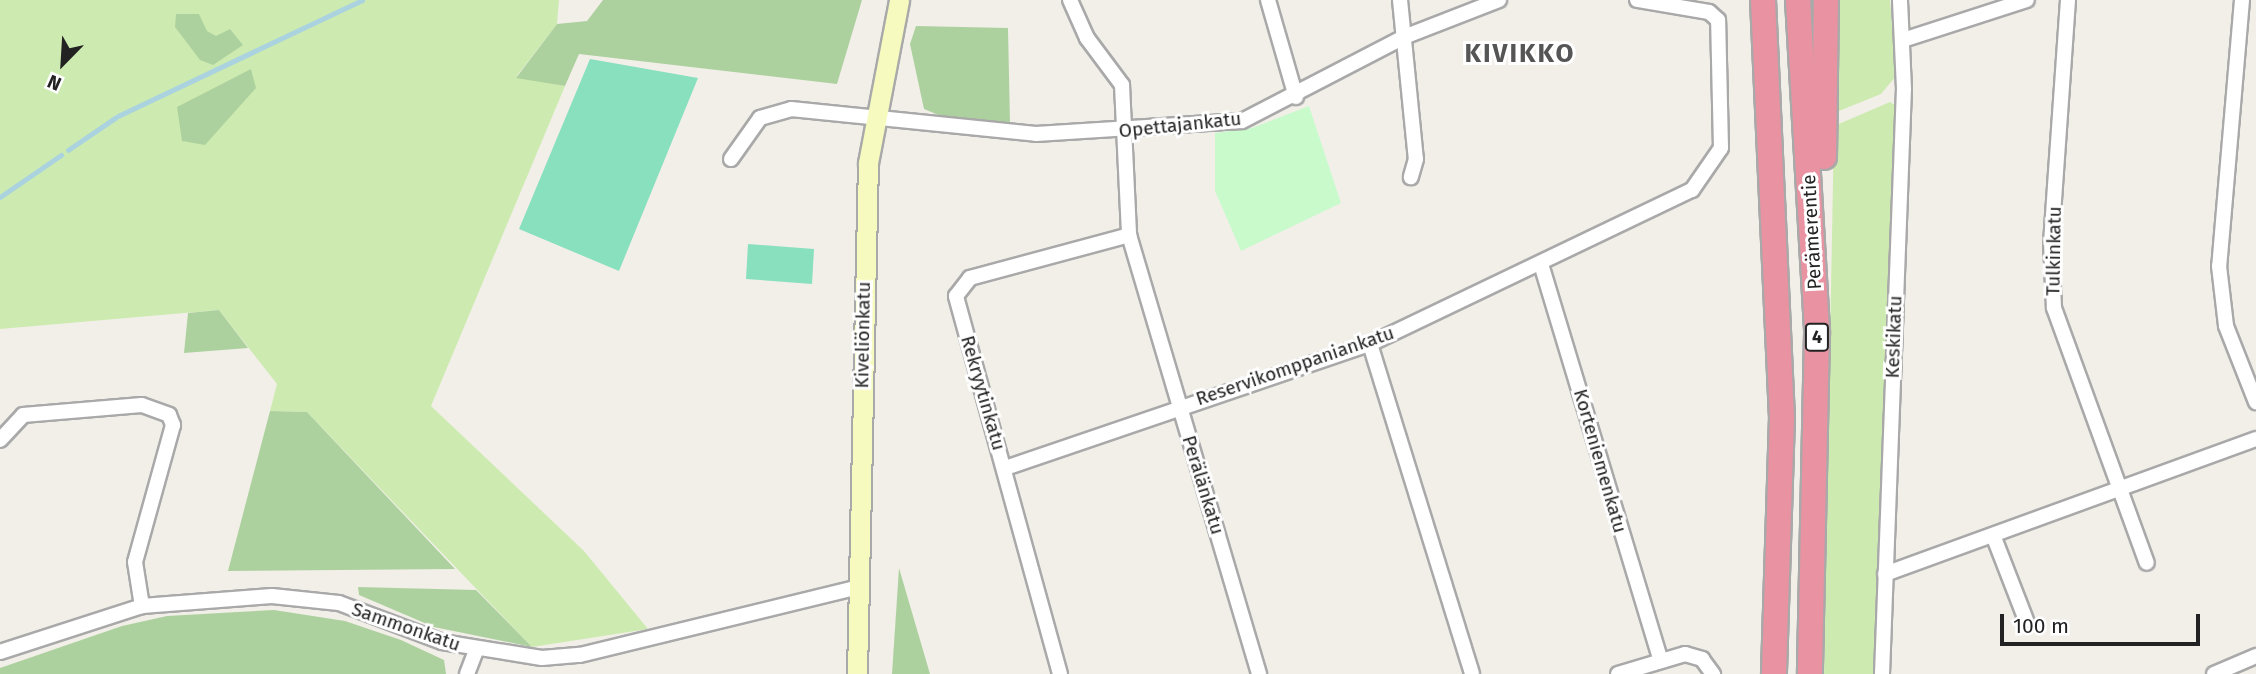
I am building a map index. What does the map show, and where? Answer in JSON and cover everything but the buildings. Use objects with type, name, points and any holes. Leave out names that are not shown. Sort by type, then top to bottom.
[{"type":"highway","name":"Perämerentie","points":[[1763,0],[1782,417],[1774,674]]},
{"type":"highway","name":"Perämerentie","points":[[1798,0],[1815,251],[1810,674]]},
{"type":"highway","points":[[1815,251],[1824,206],[1826,0]]},
{"type":"main road","name":"Kiveliönkatu","points":[[857,674],[855,588],[864,222],[876,121],[900,0]]},
{"type":"street","name":"Perälänkatu","points":[[1070,0],[1087,38],[1120,77],[1129,235],[1259,674]]},
{"type":"street","points":[[1268,0],[1296,97]]},
{"type":"street","points":[[1400,0],[1416,159],[1411,177]]},
{"type":"street","name":"Opettajankatu","points":[[731,159],[751,125],[775,112],[816,111],[876,121],[1036,134],[1124,131],[1242,121],[1296,97],[1404,37],[1499,0]]},
{"type":"street","name":"Reservikomppaniankatu","points":[[1005,468],[1179,405],[1370,344],[1692,190],[1721,148],[1719,29],[1709,12],[1637,0]]},
{"type":"street","name":"Keskikatu","points":[[1882,674],[1903,40],[1900,0]]},
{"type":"street","points":[[1903,40],[2027,0]]},
{"type":"street","name":"Tulkinkatu","points":[[2068,0],[2052,290],[2057,326],[2147,563]]},
{"type":"street","points":[[2242,0],[2219,266],[2226,326],[2256,402]]},
{"type":"street","name":"Rekryytinkatu","points":[[1060,674],[957,287],[970,278],[1129,235]]},
{"type":"street","name":"Korteniemenkatu","points":[[1541,264],[1660,657]]},
{"type":"street","points":[[1370,344],[1472,674]]},
{"type":"street","points":[[0,440],[23,415],[142,405],[169,415],[173,425],[135,562],[142,606]]},
{"type":"street","points":[[1885,574],[2256,439]]},
{"type":"street","points":[[1993,535],[2026,620]]},
{"type":"street","name":"Sammonkatu","points":[[0,652],[142,606],[219,597],[307,597],[476,651],[580,655],[855,588]]},
{"type":"street","points":[[467,674],[476,651]]},
{"type":"street","points":[[1618,674],[1660,657],[1702,659],[1713,674]]},
{"type":"street","points":[[2214,674],[2255,660]]},
{"type":"green space","points":[[0,0],[559,0],[557,24],[516,77],[565,86],[431,406],[584,551],[648,629],[532,647],[307,412],[270,411],[277,384],[219,310],[0,329]]},
{"type":"green space","points":[[603,0],[862,0],[837,84],[579,54],[565,86],[516,78],[557,24],[587,21]]},
{"type":"green space","points":[[1836,0],[1890,0],[1896,76],[1881,94],[1834,113]]},
{"type":"green space","points":[[176,14],[199,14],[207,31],[216,36],[230,29],[243,45],[213,65],[200,60],[175,27]]},
{"type":"green space","points":[[916,26],[1008,28],[1010,124],[946,118],[924,109],[910,44]]},
{"type":"green space","points":[[590,59],[698,78],[619,271],[519,229]]},
{"type":"green space","points":[[251,69],[256,88],[205,145],[182,141],[177,107]]},
{"type":"green space","points":[[1890,102],[1895,105],[1873,674],[1824,674],[1834,126]]},
{"type":"green space","points":[[1309,106],[1341,203],[1241,251],[1215,191],[1215,133],[1252,128]]},
{"type":"green space","points":[[748,244],[814,249],[812,284],[746,279]]},
{"type":"green space","points":[[219,310],[248,348],[184,353],[188,313]]},
{"type":"green space","points":[[270,411],[307,412],[455,569],[228,571]]},
{"type":"green space","points":[[899,568],[930,674],[892,674]]},
{"type":"green space","points":[[358,587],[476,590],[532,647],[434,627],[359,595]]},
{"type":"green space","points":[[274,610],[345,621],[401,640],[444,660],[446,674],[0,674],[0,668],[122,626],[167,616]]},
{"type":"waterway","points":[[118,116],[362,0]]},
{"type":"waterway","points":[[68,150],[115,118]]},
{"type":"waterway","points":[[0,197],[61,155]]},
{"type":"district","name":"KIVIKKO","points":[[1520,54]]}]
